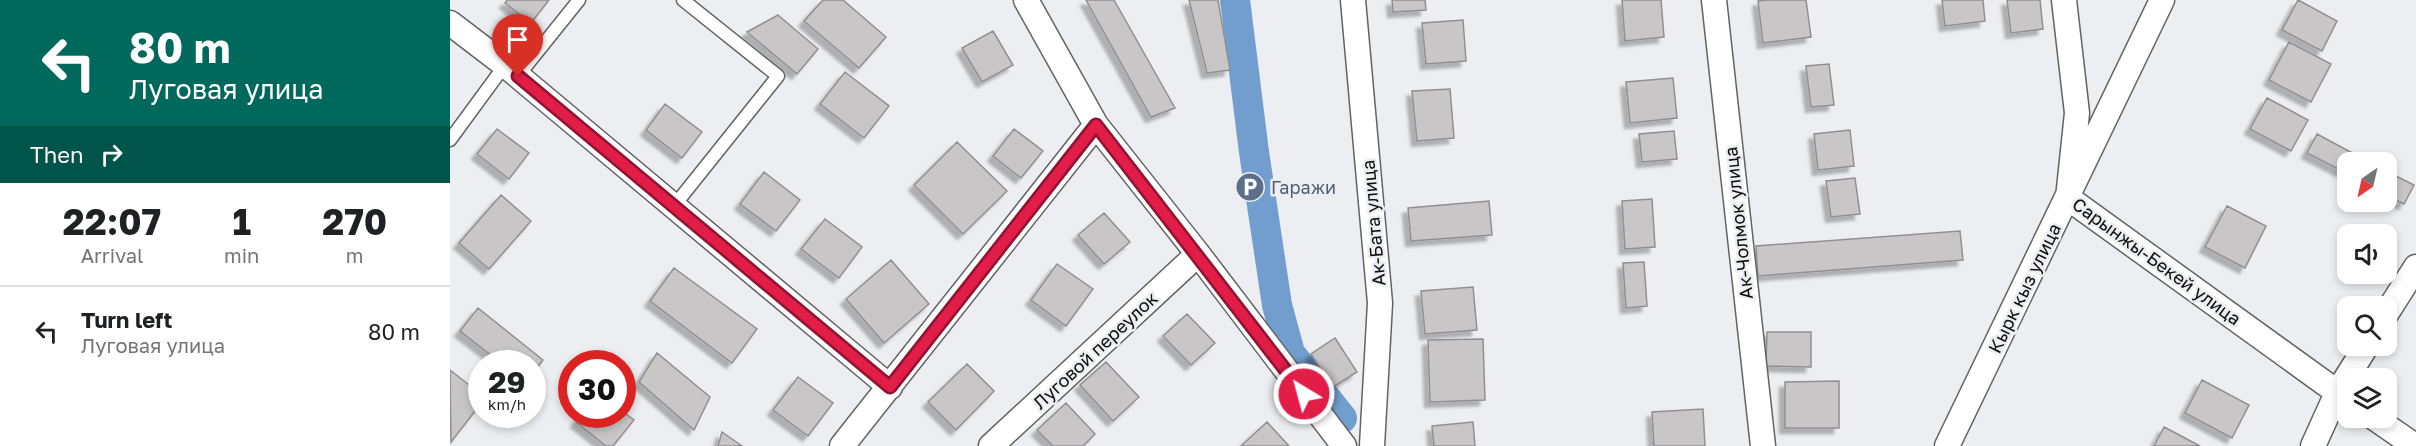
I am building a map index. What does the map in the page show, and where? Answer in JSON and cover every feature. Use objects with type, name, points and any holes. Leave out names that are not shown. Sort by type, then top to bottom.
[{"type":"street","points":[[1026,0],[1096,125],[1198,254],[1344,446]]},
{"type":"street","name":"Ак-Бата улица","points":[[1353,0],[1380,303],[1372,446]]},
{"type":"street","name":"Ак-Чолмок улица","points":[[1714,0],[1762,446]]},
{"type":"street","name":"Сарынжы-Бекей улица","points":[[2064,0],[2077,113],[2068,198],[2337,392]]},
{"type":"street","name":"Кырк кыз улица","points":[[1947,446],[2162,0]]},
{"type":"street","points":[[450,22],[512,71],[890,387]]},
{"type":"street","points":[[842,446],[1096,125]]},
{"type":"street","name":"Луговой переулок","points":[[991,446],[1198,254]]},
{"type":"street","points":[[2397,297],[2416,267]]},
{"type":"street","points":[[2313,446],[2337,405]]},
{"type":"street","points":[[2389,428],[2415,446]]},
{"type":"lane","points":[[450,140],[579,0]]},
{"type":"lane","points":[[674,206],[778,76],[683,0]]},
{"type":"building","points":[[507,0],[549,0],[531,23],[505,3]]},
{"type":"building","points":[[823,0],[843,0],[886,37],[859,68],[804,21]]},
{"type":"building","points":[[1086,0],[1114,0],[1175,108],[1151,117]]},
{"type":"building","points":[[1189,0],[1218,0],[1230,70],[1207,73]]},
{"type":"building","points":[[1392,0],[1425,0],[1426,10],[1393,12]]},
{"type":"building","points":[[1622,0],[1661,0],[1664,37],[1625,41]]},
{"type":"building","points":[[1806,0],[1811,37],[1763,43],[1758,1]]},
{"type":"building","points":[[1942,0],[1983,0],[1985,21],[1945,26]]},
{"type":"building","points":[[2007,0],[2040,0],[2043,29],[2011,33]]},
{"type":"building","points":[[2298,0],[2337,21],[2322,51],[2282,30]]},
{"type":"building","points":[[778,15],[818,49],[797,74],[747,32]]},
{"type":"building","points":[[1463,20],[1466,61],[1426,64],[1422,23]]},
{"type":"building","points":[[993,31],[1013,65],[982,82],[962,48]]},
{"type":"building","points":[[2289,42],[2331,64],[2311,102],[2269,80]]},
{"type":"building","points":[[1829,64],[1834,105],[1811,107],[1806,66]]},
{"type":"building","points":[[845,72],[889,106],[864,138],[820,104]]},
{"type":"building","points":[[1673,78],[1677,118],[1630,123],[1626,82]]},
{"type":"building","points":[[1450,89],[1454,138],[1417,141],[1412,91]]},
{"type":"building","points":[[2267,98],[2308,120],[2291,151],[2250,129]]},
{"type":"building","points":[[665,104],[702,132],[682,158],[646,130]]},
{"type":"building","points":[[497,129],[529,153],[509,179],[477,154]]},
{"type":"building","points":[[1014,129],[1043,151],[1021,178],[993,156]]},
{"type":"building","points":[[1850,130],[1854,166],[1818,170],[1814,134]]},
{"type":"building","points":[[1674,131],[1677,159],[1642,162],[1639,134]]},
{"type":"building","points":[[2317,134],[2350,152],[2337,152],[2337,168],[2307,153]]},
{"type":"building","points":[[957,142],[1007,191],[963,234],[914,185]]},
{"type":"building","points":[[764,172],[800,200],[776,231],[740,204]]},
{"type":"building","points":[[2397,176],[2414,185],[2404,204],[2397,200]]},
{"type":"building","points":[[1855,178],[1860,214],[1831,217],[1826,181]]},
{"type":"building","points":[[501,195],[531,221],[489,269],[459,243]]},
{"type":"building","points":[[1652,199],[1655,247],[1625,249],[1622,201]]},
{"type":"building","points":[[1489,201],[1492,235],[1411,241],[1408,208]]},
{"type":"building","points":[[2227,206],[2266,226],[2245,268],[2205,247]]},
{"type":"building","points":[[1104,213],[1130,242],[1104,264],[1078,235]]},
{"type":"building","points":[[825,219],[862,247],[839,278],[801,249]]},
{"type":"building","points":[[1960,231],[1963,260],[1758,276],[1756,246]]},
{"type":"building","points":[[891,260],[929,304],[884,343],[846,299]]},
{"type":"building","points":[[1644,262],[1647,306],[1626,308],[1623,263]]},
{"type":"building","points":[[1057,264],[1093,289],[1066,326],[1031,300]]},
{"type":"building","points":[[674,268],[757,329],[732,363],[650,301]]},
{"type":"building","points":[[1473,287],[1477,330],[1425,334],[1421,291]]},
{"type":"building","points":[[478,308],[530,350],[484,350],[460,331]]},
{"type":"building","points":[[1187,314],[1215,343],[1191,365],[1163,336]]},
{"type":"building","points":[[1767,332],[1811,332],[1811,367],[1766,366]]},
{"type":"building","points":[[1335,338],[1357,372],[1333,387],[1311,354]]},
{"type":"building","points":[[1483,339],[1485,400],[1430,402],[1428,340]]},
{"type":"building","points":[[657,353],[710,397],[694,430],[639,382]]},
{"type":"building","points":[[1106,362],[1139,397],[1113,421],[1080,385]]},
{"type":"building","points":[[967,364],[994,391],[956,430],[928,402]]},
{"type":"building","points":[[450,370],[468,384],[468,420],[451,442]]},
{"type":"building","points":[[798,377],[833,403],[808,436],[773,410]]},
{"type":"building","points":[[2202,380],[2249,405],[2232,438],[2185,413]]},
{"type":"building","points":[[1839,381],[1839,428],[1785,428],[1785,382]]},
{"type":"building","points":[[1066,403],[1095,434],[1083,446],[1053,446],[1037,430]]},
{"type":"building","points":[[1703,409],[1705,446],[1654,446],[1652,412]]},
{"type":"building","points":[[1267,422],[1289,446],[1241,446]]},
{"type":"building","points":[[1473,422],[1475,446],[1434,446],[1432,426]]},
{"type":"building","points":[[2164,427],[2200,446],[2154,446]]},
{"type":"building","points":[[584,428],[628,428],[613,446],[606,446]]},
{"type":"building","points":[[722,432],[742,446],[718,446]]},
{"type":"waterway","points":[[1235,0],[1254,152],[1277,305],[1290,353],[1342,418]]},
{"type":"place","name":"Гаражи","points":[[1250,187]]},
{"type":"route","points":[[518,76],[890,387],[1096,125],[1304,394]]}]
